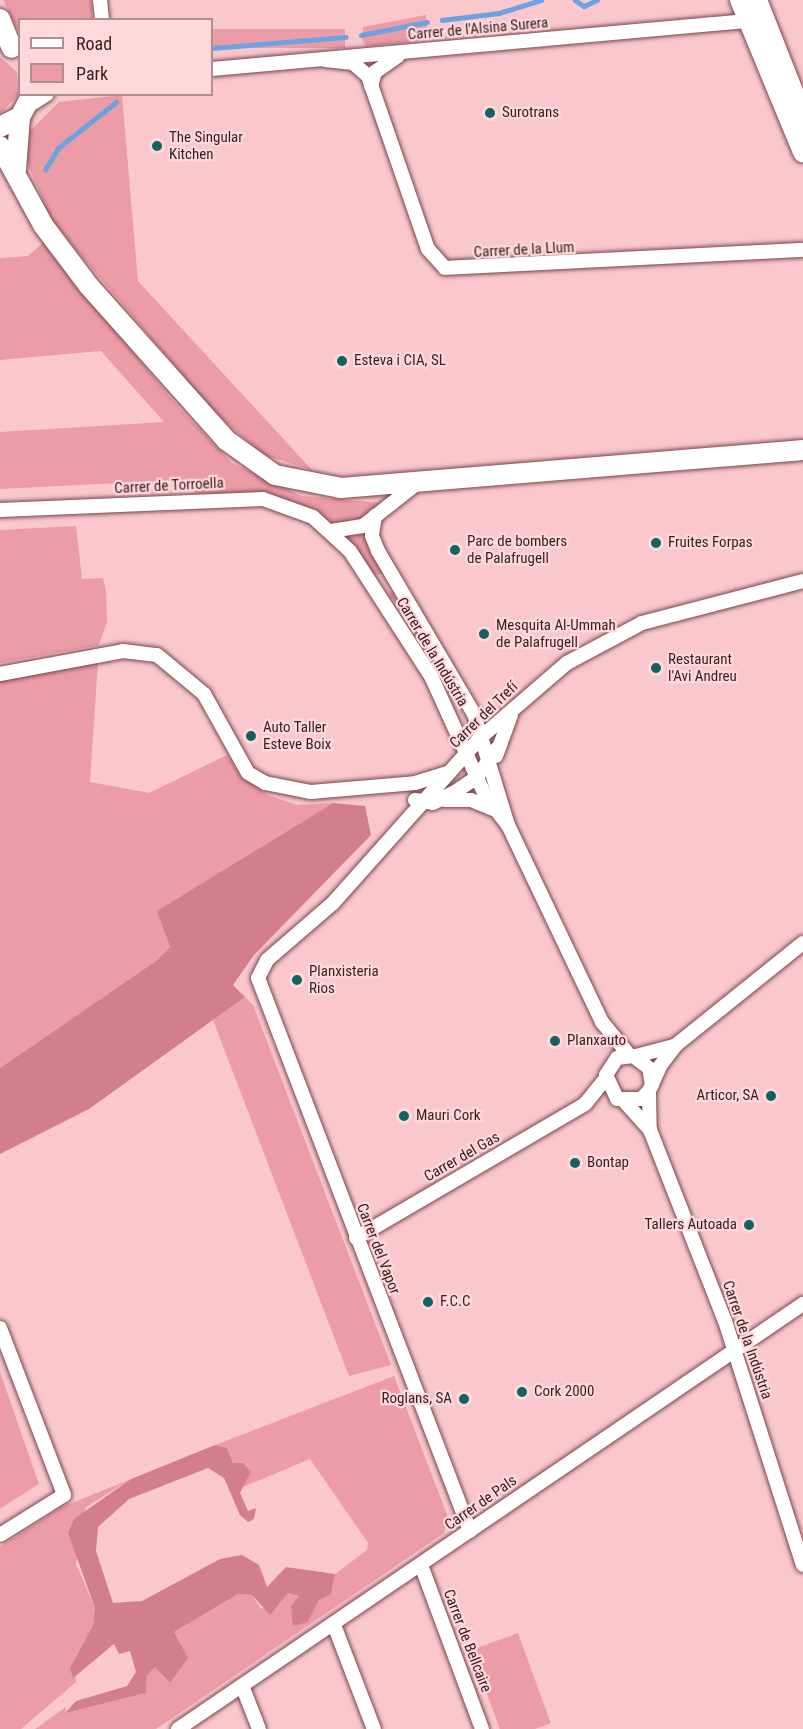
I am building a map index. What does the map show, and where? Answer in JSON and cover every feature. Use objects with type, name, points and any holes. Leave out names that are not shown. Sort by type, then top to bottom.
[{"type":"street","points":[[100,0],[102,18]]},
{"type":"street","points":[[740,0],[755,12],[803,117]]},
{"type":"street","points":[[755,12],[803,152]]},
{"type":"street","name":"Carrer de l'Alsina Surera","points":[[213,69],[410,52],[755,12]]},
{"type":"street","points":[[0,19],[10,48]]},
{"type":"street","points":[[371,86],[381,66],[410,52]]},
{"type":"street","name":"Carrer de la Llum","points":[[325,60],[353,63],[371,86],[428,249],[445,268],[803,250]]},
{"type":"street","points":[[0,127],[44,96]]},
{"type":"street","points":[[16,174],[27,106]]},
{"type":"street","points":[[0,146],[66,258],[241,454],[275,475],[312,484],[419,482],[803,450]]},
{"type":"street","points":[[331,531],[348,532],[375,516],[419,482]]},
{"type":"street","name":"Carrer de Torroella","points":[[0,510],[263,499],[299,509],[331,531]]},
{"type":"street","name":"Carrer de la Indústria","points":[[375,516],[374,541],[400,590],[471,710],[480,747],[508,825],[602,1022],[633,1056],[649,1068],[650,1130],[734,1350],[803,1565]]},
{"type":"street","name":"Carrer de la Indústria","points":[[331,531],[376,592],[436,685],[480,747],[477,777],[496,811],[508,825]]},
{"type":"street","name":"Carrer de la Indústria","points":[[376,592],[380,580],[400,590]]},
{"type":"street","name":"Carrer del Trefí","points":[[258,978],[267,960],[319,916],[414,815],[419,802],[454,768],[480,747],[512,709],[616,632],[803,581]]},
{"type":"street","points":[[0,674],[123,651],[157,655],[204,694],[248,773],[265,783],[300,793],[427,781],[454,768]]},
{"type":"street","points":[[471,710],[490,720],[512,709]]},
{"type":"street","points":[[440,801],[477,777],[480,747]]},
{"type":"street","points":[[394,784],[419,802],[471,800],[496,811]]},
{"type":"street","points":[[650,1088],[676,1045],[803,943]]},
{"type":"street","name":"Carrer del Vapor","points":[[258,978],[470,1531]]},
{"type":"street","name":"Carrer de la Indústria","points":[[602,1022],[607,1073],[621,1100],[650,1130]]},
{"type":"street","points":[[607,1073],[633,1056],[676,1045]]},
{"type":"street","name":"Carrer del Gas","points":[[585,1104],[607,1073]]},
{"type":"street","name":"Carrer del Gas","points":[[356,1238],[585,1104],[621,1100],[650,1088]]},
{"type":"street","name":"Carrer de Pals","points":[[178,1729],[243,1688],[803,1304]]},
{"type":"street","points":[[0,1328],[64,1495],[0,1535]]},
{"type":"street","name":"Carrer de Bellcaire","points":[[420,1565],[482,1729]]},
{"type":"street","points":[[334,1625],[374,1729]]},
{"type":"street","points":[[243,1688],[259,1729]]},
{"type":"green space","points":[[3,0],[91,0],[93,18],[18,18],[18,30]]},
{"type":"green space","points":[[426,15],[428,40],[366,46],[362,40],[363,27]]},
{"type":"green space","points":[[213,29],[345,29],[345,48],[213,48]]},
{"type":"green space","points":[[0,57],[17,72],[18,95],[0,114]]},
{"type":"green space","points":[[122,96],[138,281],[312,470],[264,455],[214,412],[52,221],[23,153],[24,137],[59,102]]},
{"type":"green space","points":[[43,243],[180,409],[232,463],[302,496],[381,503],[368,520],[332,525],[317,513],[274,496],[195,493],[195,483],[178,480],[0,489],[0,432],[164,422],[101,351],[0,360],[0,258],[28,256]]},
{"type":"green space","points":[[76,526],[82,579],[103,578],[106,591],[107,622],[99,645],[0,663],[0,530]]},
{"type":"green space","points":[[369,526],[385,573],[370,576],[342,534]]},
{"type":"green space","points":[[392,591],[434,660],[433,661],[389,594]]},
{"type":"green space","points":[[98,663],[90,782],[149,793],[227,755],[242,777],[268,795],[297,805],[333,803],[158,911],[170,947],[156,961],[0,1068],[0,680]]},
{"type":"green space","points":[[245,997],[253,1005],[391,1365],[349,1376],[213,1020]]},
{"type":"green space","points":[[0,1372],[39,1484],[0,1509]]},
{"type":"green space","points":[[394,1376],[448,1517],[444,1533],[156,1729],[35,1729],[66,1707],[65,1712],[146,1693],[147,1675],[155,1666],[170,1683],[174,1632],[238,1594],[252,1595],[261,1609],[288,1593],[300,1596],[308,1622],[319,1600],[331,1594],[335,1574],[367,1550],[368,1543],[310,1459],[243,1487],[251,1472],[233,1463],[227,1448],[215,1445]]},
{"type":"green space","points":[[131,1479],[86,1507],[76,1564],[95,1608],[93,1625],[76,1656],[76,1682],[21,1729],[0,1729],[0,1547],[62,1507]]},
{"type":"green space","points":[[518,1633],[551,1723],[535,1729],[500,1729],[471,1650]]},
{"type":"shaded area","points":[[333,803],[365,806],[371,835],[254,955],[233,985],[245,997],[89,1109],[0,1154],[0,1068],[156,961],[170,947],[157,911]]},
{"type":"shaded area","points":[[215,1445],[227,1448],[233,1463],[243,1463],[251,1472],[240,1493],[248,1511],[256,1508],[254,1519],[248,1522],[240,1515],[224,1478],[208,1468],[129,1499],[98,1527],[96,1551],[113,1603],[142,1601],[220,1559],[242,1555],[259,1565],[267,1587],[286,1567],[335,1574],[331,1594],[319,1600],[308,1622],[293,1626],[291,1606],[299,1596],[288,1593],[270,1615],[252,1595],[238,1594],[174,1632],[188,1658],[170,1683],[155,1667],[147,1675],[146,1693],[65,1713],[76,1701],[127,1686],[136,1672],[130,1651],[119,1654],[114,1644],[73,1678],[70,1668],[93,1625],[95,1608],[68,1533],[74,1519],[131,1479]]},
{"type":"waterway","points":[[442,20],[499,13],[541,0]]},
{"type":"waterway","points":[[575,0],[584,6],[597,0]]},
{"type":"waterway","points":[[361,35],[427,22]]},
{"type":"waterway","points":[[213,48],[346,37]]},
{"type":"waterway","points":[[45,170],[58,148],[116,102]]},
{"type":"place","name":"Surotrans","points":[[490,113]]},
{"type":"place","name":"The Singular Kitchen","points":[[157,146]]},
{"type":"place","name":"Esteva i CIA, SL","points":[[342,361]]},
{"type":"place","name":"Fruites Forpas","points":[[656,543]]},
{"type":"place","name":"Parc de bombers de Palafrugell","points":[[455,550]]},
{"type":"place","name":"Mesquita Al-Ummah de Palafrugell","points":[[484,634]]},
{"type":"place","name":"Restaurant l'Avi Andreu","points":[[656,668]]},
{"type":"place","name":"Auto Taller Esteve Boix","points":[[251,736]]},
{"type":"place","name":"Planxisteria Rios","points":[[297,980]]},
{"type":"place","name":"Planxauto","points":[[555,1041]]},
{"type":"place","name":"Articor, SA","points":[[771,1096]]},
{"type":"place","name":"Mauri Cork","points":[[404,1116]]},
{"type":"place","name":"Bontap","points":[[575,1163]]},
{"type":"place","name":"Tallers Autoada","points":[[749,1225]]},
{"type":"place","name":"F.C.C","points":[[428,1302]]},
{"type":"place","name":"Cork 2000","points":[[522,1392]]},
{"type":"place","name":"Roglans, SA","points":[[464,1399]]}]
